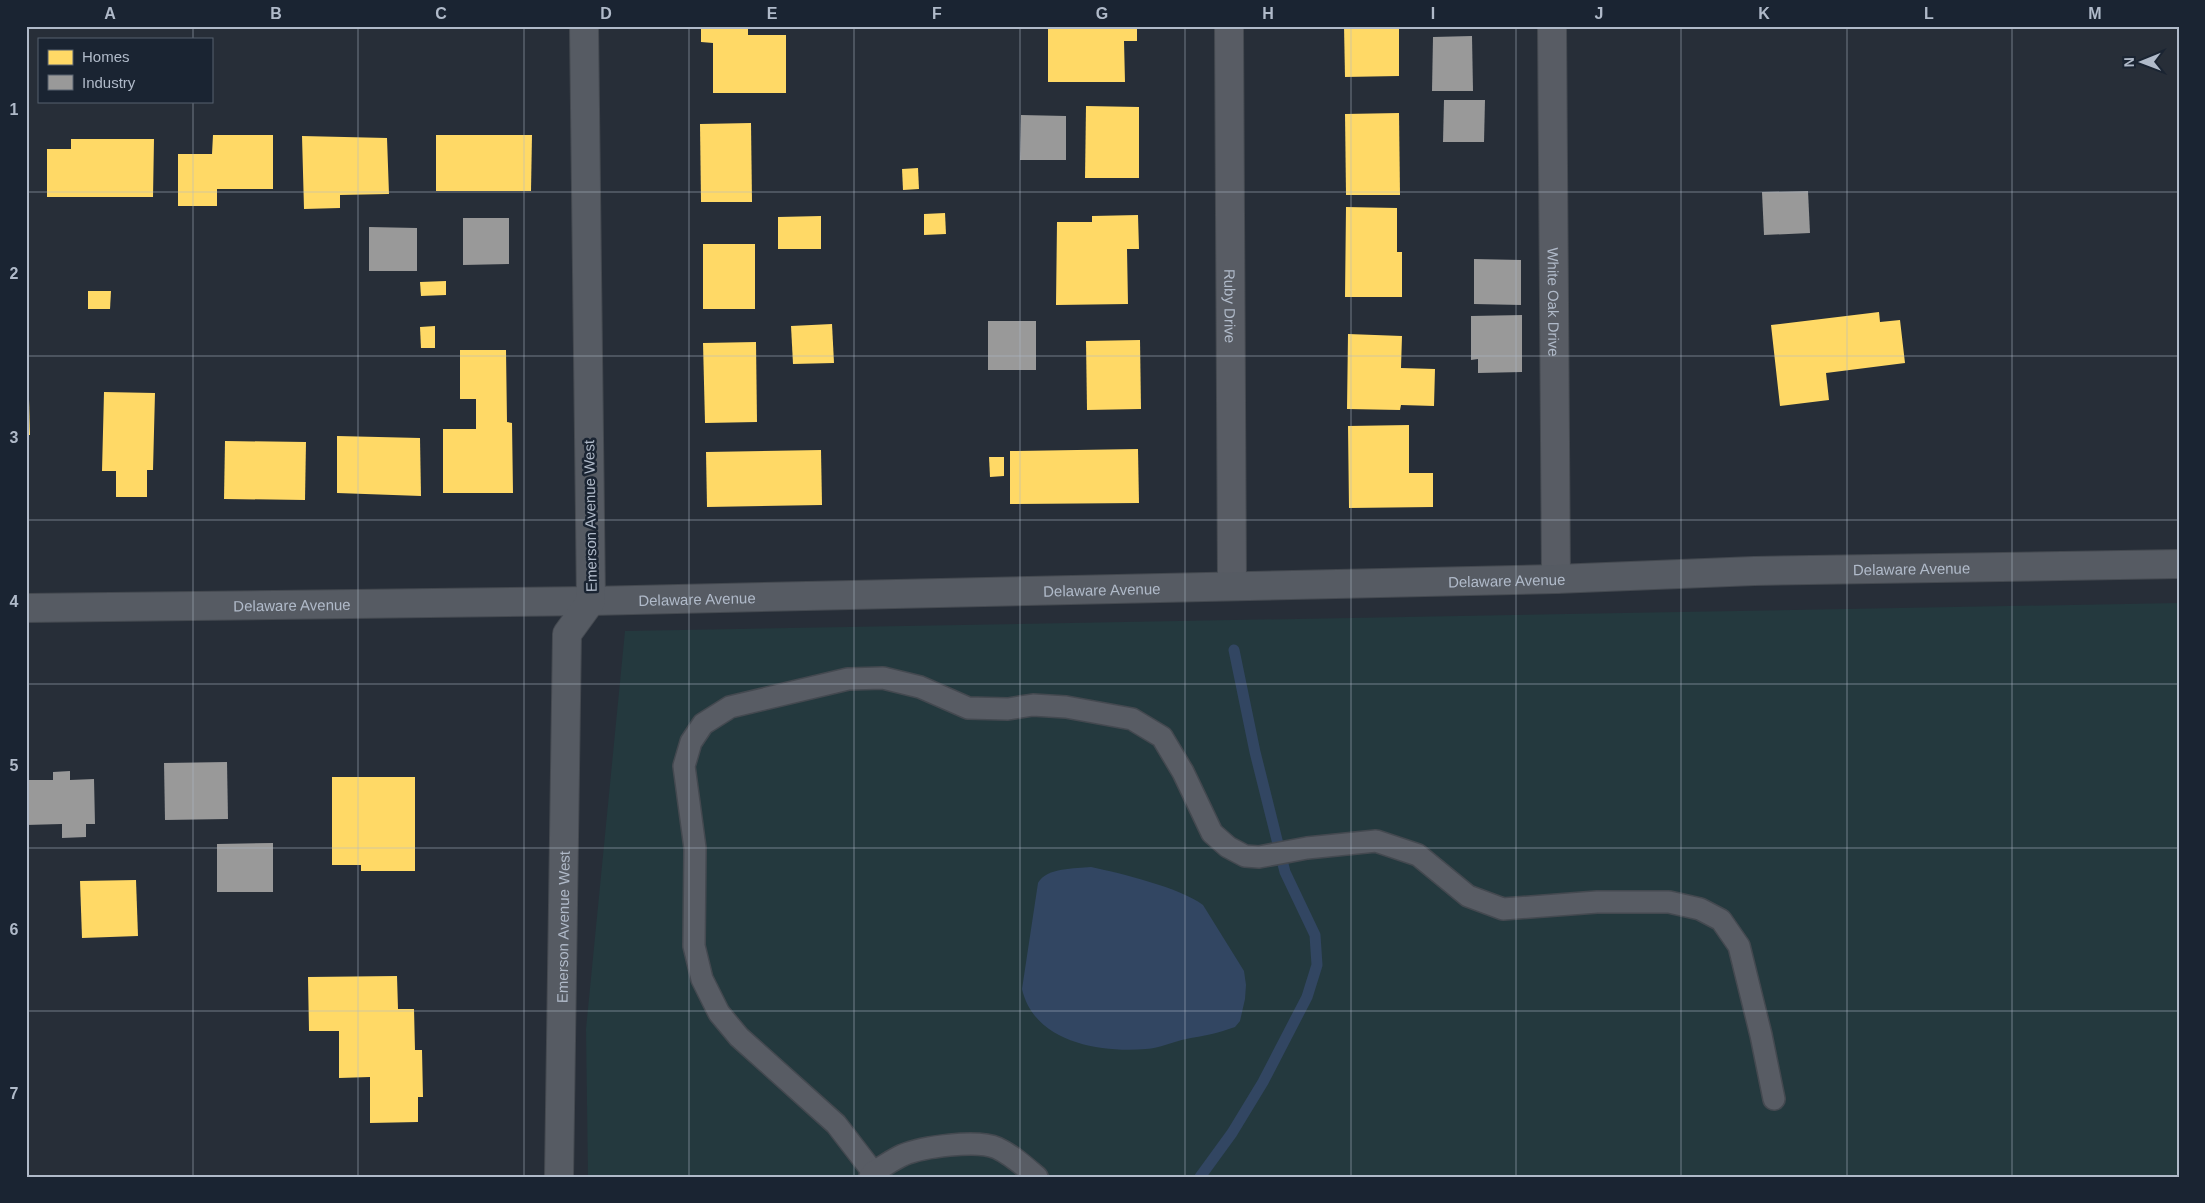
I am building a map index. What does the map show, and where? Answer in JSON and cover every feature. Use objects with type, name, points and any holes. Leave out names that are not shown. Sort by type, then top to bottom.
[{"type":"street","name":"Emerson Avenue West","points":[[559,1177],[567,634],[591,601],[584,26]]},
{"type":"street","name":"Ruby Drive","points":[[1229,26],[1232,586]]},
{"type":"street","name":"White Oak Drive","points":[[1552,26],[1556,579]]},
{"type":"street","name":"Delaware Avenue","points":[[26,608],[591,601],[1556,579],[1764,571],[2179,564]]},
{"type":"lane","points":[[1037,1177],[1018,1160],[995,1147],[964,1144],[932,1147],[903,1155],[871,1174],[836,1124],[739,1037],[719,1013],[702,979],[694,946],[695,848],[684,766],[691,742],[703,724],[730,707],[848,678],[882,678],[920,687],[968,708],[1008,709],[1042,705],[1103,712],[1132,719],[1162,737],[1183,772],[1212,833],[1228,847],[1245,856],[1259,857],[1307,848],[1376,841],[1418,855],[1468,896],[1503,909],[1598,902],[1669,902],[1700,909],[1721,920],[1739,946],[1759,1026],[1774,1099]]},
{"type":"green space","points":[[2179,603],[2179,1177],[588,1177],[586,1029],[625,631]]},
{"type":"water","points":[[1091,867],[1166,887],[1203,905],[1244,971],[1245,999],[1240,1021],[1235,1027],[1156,1047],[1128,1050],[1089,1046],[1054,1032],[1040,1021],[1029,1007],[1022,989],[1038,883],[1042,878],[1055,871]]},
{"type":"building: Homes","points":[[701,26],[748,26],[748,35],[786,35],[786,93],[713,93],[713,43],[701,42]]},
{"type":"building: Homes","points":[[1048,26],[1137,26],[1137,41],[1124,41],[1125,82],[1048,82]]},
{"type":"building: Homes","points":[[1344,26],[1399,26],[1399,76],[1345,77]]},
{"type":"building: Homes","points":[[1086,106],[1139,107],[1139,178],[1085,178]]},
{"type":"building: Homes","points":[[1399,113],[1400,195],[1346,195],[1345,114]]},
{"type":"building: Homes","points":[[751,123],[752,202],[701,202],[700,124]]},
{"type":"building: Homes","points":[[213,135],[273,135],[273,189],[217,189],[217,206],[178,206],[178,154],[212,154]]},
{"type":"building: Homes","points":[[436,135],[532,135],[531,191],[436,191]]},
{"type":"building: Homes","points":[[302,136],[387,138],[389,194],[340,195],[340,208],[304,209]]},
{"type":"building: Homes","points":[[71,139],[154,139],[153,197],[47,197],[47,149],[71,149]]},
{"type":"building: Homes","points":[[918,168],[919,189],[903,190],[902,169]]},
{"type":"building: Homes","points":[[1346,207],[1397,208],[1397,252],[1402,252],[1402,297],[1345,297]]},
{"type":"building: Homes","points":[[945,213],[946,234],[924,235],[924,214]]},
{"type":"building: Homes","points":[[1138,215],[1139,249],[1127,249],[1128,304],[1056,305],[1057,222],[1092,222],[1092,216]]},
{"type":"building: Homes","points":[[821,216],[821,249],[778,249],[778,217]]},
{"type":"building: Homes","points":[[703,244],[755,244],[755,309],[703,309]]},
{"type":"building: Homes","points":[[446,281],[446,295],[421,296],[420,282]]},
{"type":"building: Homes","points":[[88,291],[111,291],[110,309],[88,309]]},
{"type":"building: Homes","points":[[1879,312],[1880,322],[1900,320],[1905,363],[1826,373],[1829,400],[1780,406],[1771,325]]},
{"type":"building: Homes","points":[[832,324],[834,363],[793,364],[791,326]]},
{"type":"building: Homes","points":[[435,326],[435,348],[421,348],[420,327]]},
{"type":"building: Homes","points":[[1348,334],[1402,336],[1401,368],[1435,369],[1434,406],[1401,405],[1400,410],[1347,409]]},
{"type":"building: Homes","points":[[1140,340],[1141,409],[1087,410],[1086,341]]},
{"type":"building: Homes","points":[[756,342],[757,422],[705,423],[703,343]]},
{"type":"building: Homes","points":[[460,350],[506,350],[507,422],[512,423],[513,493],[443,493],[443,429],[476,429],[476,399],[460,399]]},
{"type":"building: Homes","points":[[104,392],[155,393],[153,470],[147,470],[147,497],[116,497],[116,471],[102,471]]},
{"type":"building: Homes","points":[[26,399],[29,399],[30,435],[26,435]]},
{"type":"building: Homes","points":[[1409,425],[1409,473],[1433,473],[1433,507],[1349,508],[1348,426]]},
{"type":"building: Homes","points":[[337,436],[420,438],[421,496],[337,493]]},
{"type":"building: Homes","points":[[225,441],[306,442],[305,500],[224,499]]},
{"type":"building: Homes","points":[[1138,449],[1139,503],[1010,504],[1010,451]]},
{"type":"building: Homes","points":[[821,450],[822,505],[707,507],[706,452]]},
{"type":"building: Homes","points":[[989,457],[1004,457],[1004,476],[990,477]]},
{"type":"building: Homes","points":[[332,777],[415,777],[415,871],[361,871],[361,865],[332,865]]},
{"type":"building: Homes","points":[[136,880],[138,936],[82,938],[80,881]]},
{"type":"building: Homes","points":[[397,976],[398,1009],[414,1009],[415,1050],[422,1050],[423,1097],[418,1097],[418,1122],[370,1123],[370,1077],[339,1078],[339,1031],[309,1031],[308,977]]},
{"type":"building: Industry","points":[[1472,36],[1473,91],[1432,91],[1433,37]]},
{"type":"building: Industry","points":[[1444,100],[1485,100],[1484,142],[1443,142]]},
{"type":"building: Industry","points":[[1021,115],[1066,116],[1066,160],[1020,160]]},
{"type":"building: Industry","points":[[1808,191],[1810,233],[1764,235],[1762,192]]},
{"type":"building: Industry","points":[[463,218],[509,218],[509,264],[463,265]]},
{"type":"building: Industry","points":[[369,227],[417,228],[417,271],[369,271]]},
{"type":"building: Industry","points":[[1474,259],[1521,260],[1521,305],[1474,304]]},
{"type":"building: Industry","points":[[1522,315],[1522,372],[1478,373],[1478,359],[1471,360],[1471,316]]},
{"type":"building: Industry","points":[[988,321],[1036,321],[1036,370],[988,370]]},
{"type":"building: Industry","points":[[227,762],[228,819],[165,820],[164,763]]},
{"type":"building: Industry","points":[[70,771],[70,780],[94,779],[95,824],[86,824],[86,837],[62,838],[62,824],[26,825],[26,780],[53,780],[53,772]]},
{"type":"building: Industry","points":[[273,843],[273,892],[217,892],[217,844]]},
{"type":"waterway","points":[[1200,1177],[1232,1133],[1263,1082],[1307,997],[1317,965],[1315,935],[1285,872],[1255,752],[1234,650]]}]
